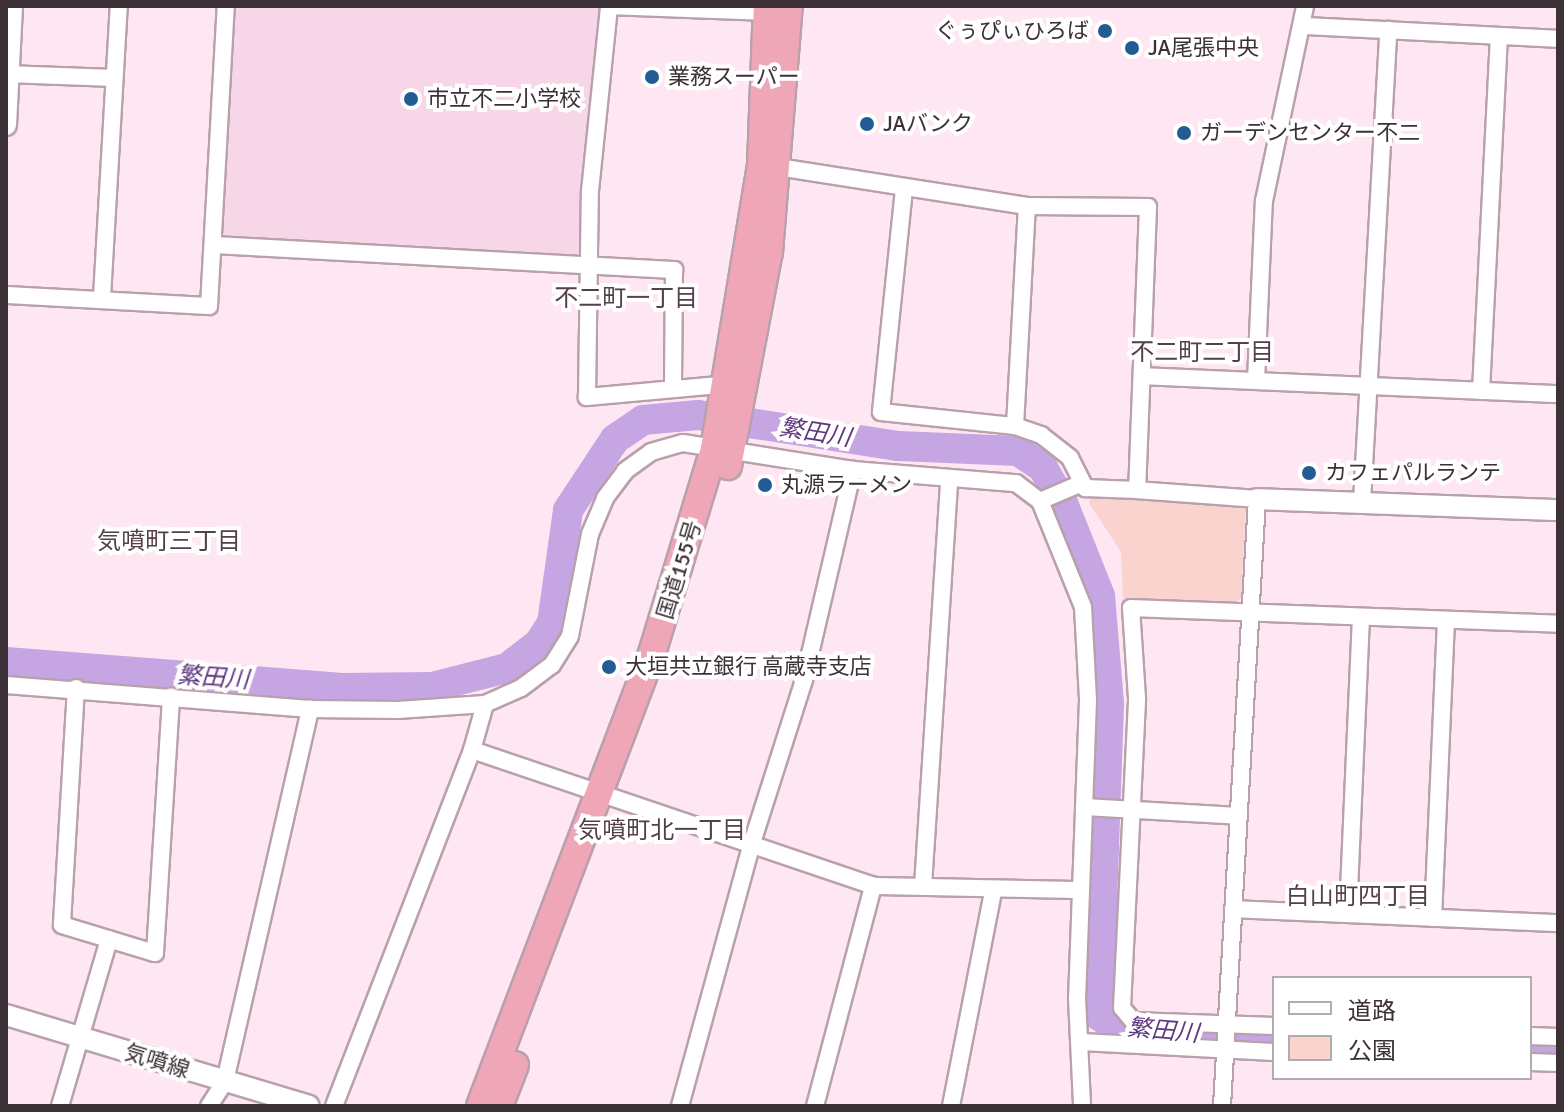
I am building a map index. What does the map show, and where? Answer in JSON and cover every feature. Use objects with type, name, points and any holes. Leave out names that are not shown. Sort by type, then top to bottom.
[{"type":"highway","name":"国道155号","points":[[480,1106],[610,795],[702,560],[778,167],[774,8]]},
{"type":"highway","name":"国道155号","points":[[736,385],[761,166],[774,8]]},
{"type":"highway","name":"国道155号","points":[[499,1106],[610,795]]},
{"type":"street","points":[[6,125],[12,6]]},
{"type":"street","points":[[102,297],[119,6]]},
{"type":"street","points":[[6,295],[102,297],[209,306],[226,6]]},
{"type":"street","points":[[736,385],[587,397],[588,265],[609,6],[774,8]]},
{"type":"street","points":[[1256,381],[1264,201],[1304,26],[1305,6]]},
{"type":"street","points":[[1304,26],[1558,39]]},
{"type":"street","points":[[1362,502],[1388,30]]},
{"type":"street","points":[[1481,391],[1499,37]]},
{"type":"street","points":[[8,74],[114,78]]},
{"type":"street","points":[[778,167],[1027,206],[1148,207],[1137,490]]},
{"type":"street","points":[[904,189],[881,412],[1015,426],[1041,435],[1070,458],[1085,488],[1257,499],[1558,510]]},
{"type":"street","points":[[1015,426],[1027,206]]},
{"type":"street","points":[[213,245],[674,270],[673,389]]},
{"type":"street","points":[[1142,376],[1558,394]]},
{"type":"street","points":[[6,685],[76,688],[310,709],[485,704],[521,688],[552,665],[570,636],[590,534],[605,498],[625,471],[651,452],[683,443],[853,470],[1016,483],[1040,501],[1083,607],[1088,700],[1080,890],[1082,1106]]},
{"type":"street","points":[[680,1106],[751,846],[804,680],[853,470]]},
{"type":"street","points":[[923,886],[949,480]]},
{"type":"street","points":[[1040,501],[1082,483]]},
{"type":"street","points":[[1222,1106],[1257,499]]},
{"type":"street","points":[[1272,1026],[1133,1021],[1122,1008],[1137,698],[1131,608],[1250,610],[1558,624]]},
{"type":"street","points":[[1348,914],[1361,617]]},
{"type":"street","points":[[1433,918],[1446,620]]},
{"type":"street","points":[[76,688],[62,925],[155,953],[171,696]]},
{"type":"street","points":[[334,1106],[472,750],[485,704]]},
{"type":"street","points":[[209,1106],[225,1081],[310,709]]},
{"type":"street","points":[[472,750],[873,886],[993,891],[1080,890]]},
{"type":"street","points":[[1084,807],[1239,816]]},
{"type":"street","points":[[815,1106],[873,886]]},
{"type":"street","points":[[951,1106],[993,891]]},
{"type":"street","points":[[1233,909],[1558,923]]},
{"type":"street","points":[[60,1106],[109,939]]},
{"type":"street","name":"気噴線","points":[[6,1015],[309,1106]]},
{"type":"street","points":[[1532,1036],[1558,1037]]},
{"type":"street","points":[[1081,1042],[1272,1052]]},
{"type":"street","points":[[1532,1062],[1558,1063]]},
{"type":"shaded area","name":"市立不二小学校","points":[[234,6],[601,6],[582,249],[575,256],[226,236],[221,230]]},
{"type":"green space","points":[[1092,496],[1241,502],[1246,508],[1241,598],[1235,603],[1123,598],[1121,552],[1089,503]]},
{"type":"waterway","name":"繁田川","points":[[6,662],[342,688],[432,687],[507,668],[539,643],[552,623],[568,510],[615,439],[643,420],[698,415],[899,446],[1018,451],[1043,468],[1063,503],[1100,596],[1109,704],[1098,1015],[1122,1031],[1272,1038]]},
{"type":"waterway","name":"繁田川","points":[[1532,1049],[1558,1050]]},
{"type":"place","name":"ぐぅぴぃひろば","points":[[1105,31]]},
{"type":"place","name":"JA尾張中央","points":[[1132,48]]},
{"type":"place","name":"業務スーパー","points":[[652,77]]},
{"type":"place","name":"市立不二小学校","points":[[411,99]]},
{"type":"place","name":"JAバンク","points":[[867,124]]},
{"type":"place","name":"ガーデンセンター不二","points":[[1184,133]]},
{"type":"place","name":"カフェパルランテ","points":[[1309,473]]},
{"type":"place","name":"丸源ラーメン","points":[[765,485]]},
{"type":"place","name":"大垣共立銀行 高蔵寺支店","points":[[609,667]]},
{"type":"district","name":"不二町一丁目","points":[[626,299]]},
{"type":"district","name":"不二町二丁目","points":[[1202,353]]},
{"type":"district","name":"気噴町三丁目","points":[[169,542]]},
{"type":"district","name":"気噴町北一丁目","points":[[662,831]]},
{"type":"district","name":"白山町四丁目","points":[[1358,897]]}]
